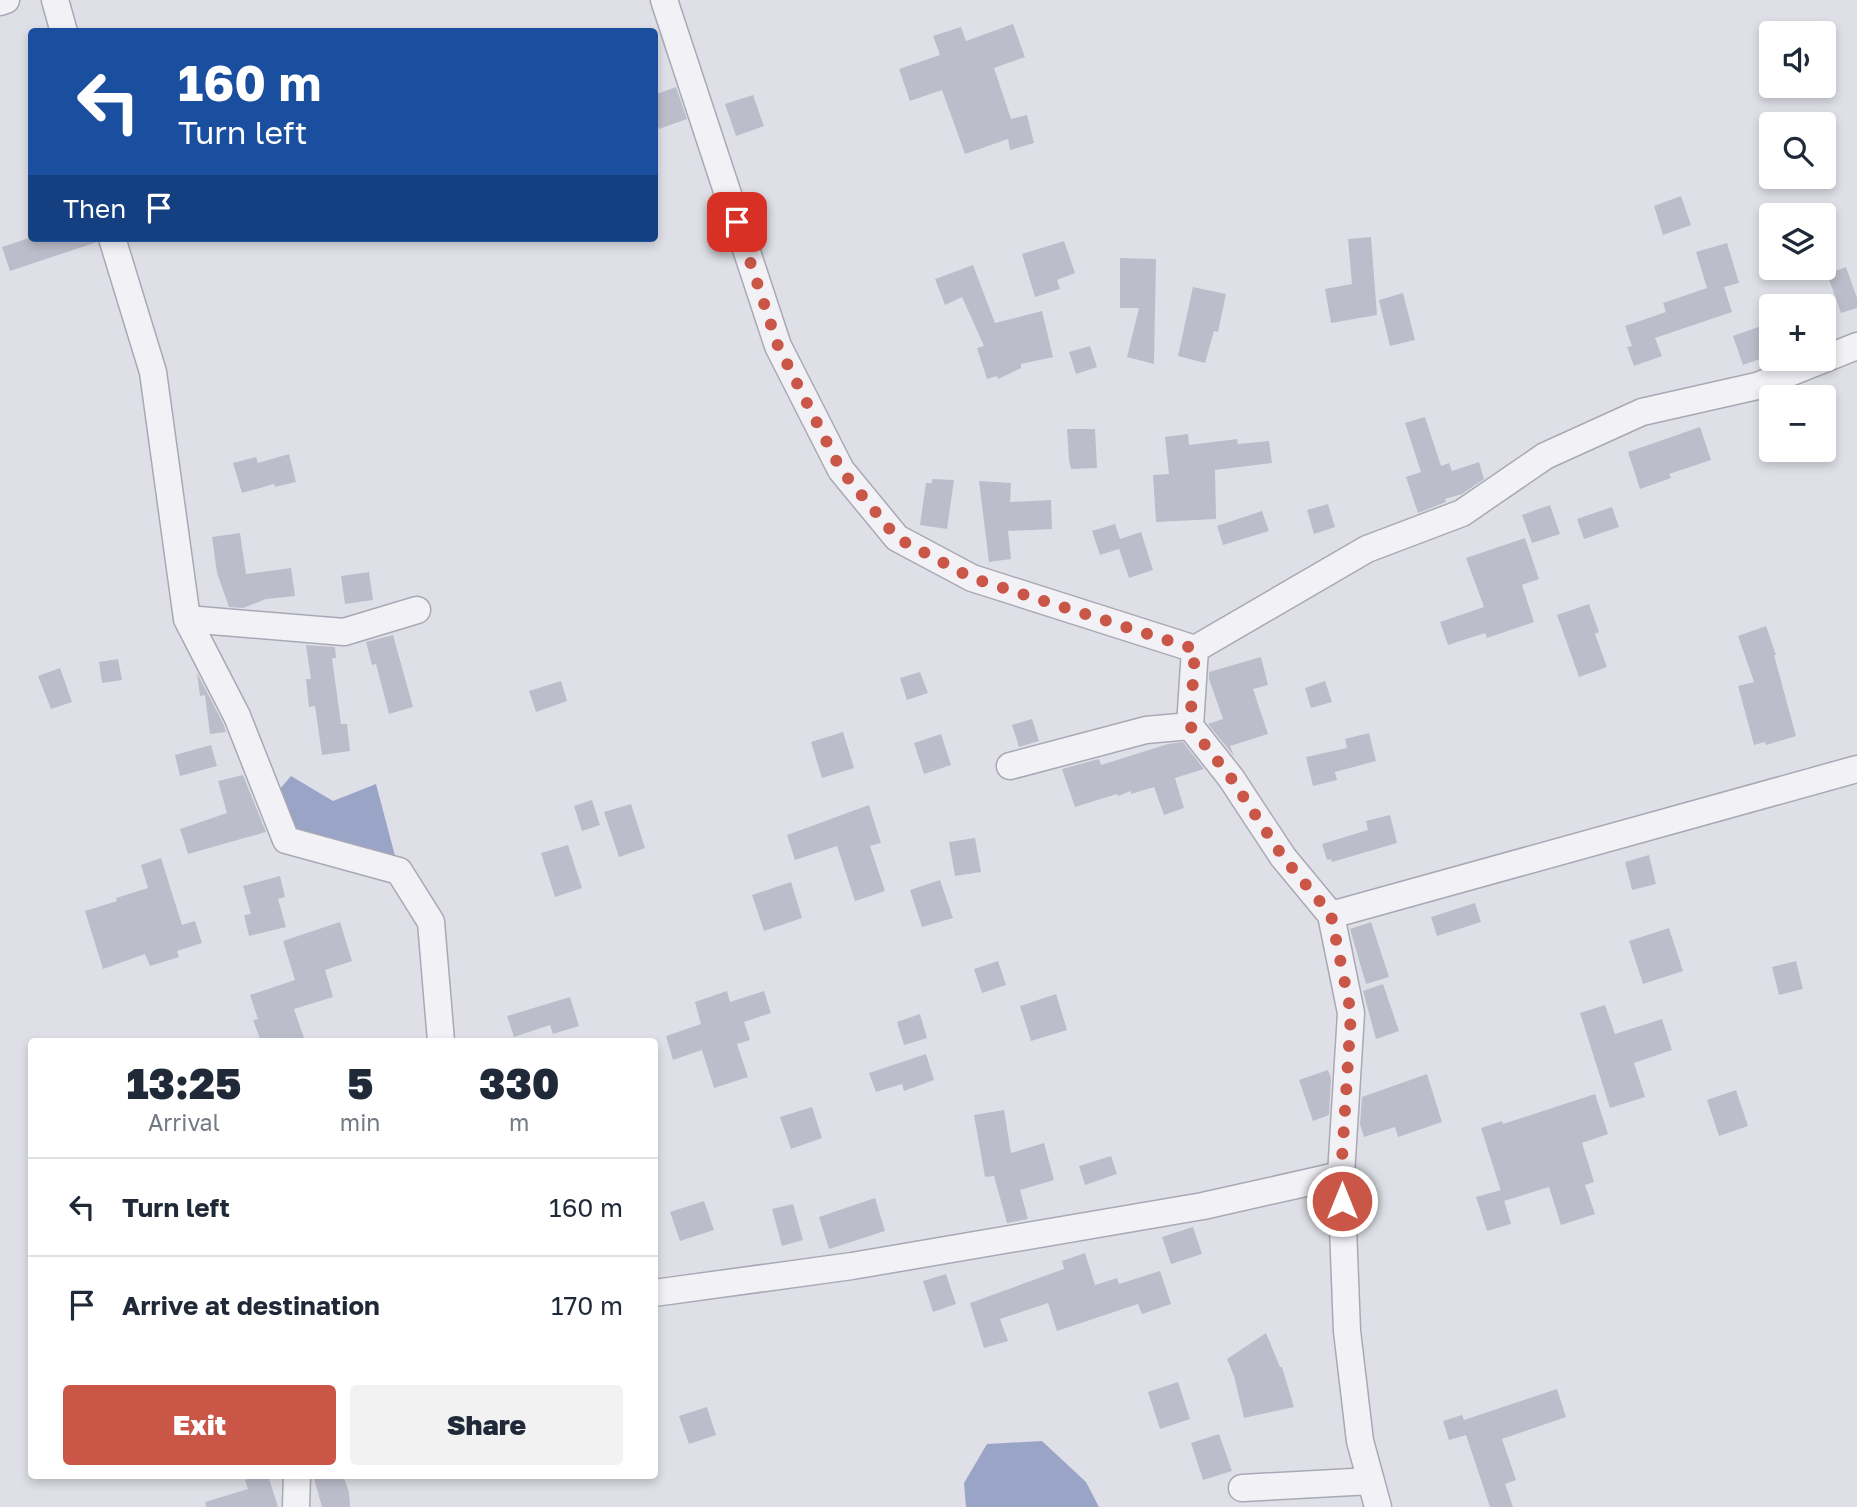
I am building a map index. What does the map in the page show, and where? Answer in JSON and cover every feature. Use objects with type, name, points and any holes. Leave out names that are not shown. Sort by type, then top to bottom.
[{"type":"street","points":[[0,2],[6,0]]},
{"type":"street","points":[[55,0],[63,28]]},
{"type":"street","points":[[664,0],[778,346],[841,470],[881,519],[897,538],[972,578],[1195,649],[1367,550],[1462,513],[1545,456],[1642,412],[1757,386],[1857,346]]},
{"type":"street","points":[[113,242],[153,372],[187,619],[237,716],[286,841],[399,872],[431,922],[441,1038]]},
{"type":"street","points":[[187,619],[344,632],[417,610]]},
{"type":"street","points":[[1195,649],[1190,726],[1231,778],[1283,857],[1331,915],[1351,1013],[1341,1175],[1347,1331],[1360,1441],[1378,1507]]},
{"type":"street","points":[[1010,766],[1146,730],[1190,726]]},
{"type":"street","points":[[1331,915],[1857,768]]},
{"type":"street","points":[[658,1292],[852,1266],[1189,1208],[1341,1175]]},
{"type":"street","points":[[296,1507],[297,1479]]},
{"type":"street","points":[[1242,1488],[1371,1481]]},
{"type":"water","points":[[291,776],[333,801],[376,784],[399,871],[372,877],[333,866],[261,811]]},
{"type":"water","points":[[1042,1441],[1086,1482],[1099,1507],[966,1507],[964,1483],[987,1444]]},
{"type":"building","points":[[1013,24],[1025,57],[994,68],[1011,119],[1027,115],[1034,143],[1010,150],[1008,139],[965,154],[942,90],[910,101],[899,69],[940,55],[933,36],[961,27],[966,41]]},
{"type":"building","points":[[676,87],[687,119],[659,129],[658,94]]},
{"type":"building","points":[[753,95],[764,126],[736,136],[725,104]]},
{"type":"building","points":[[1681,196],[1691,225],[1663,235],[1654,206]]},
{"type":"building","points":[[1371,237],[1377,315],[1331,323],[1325,289],[1352,284],[1348,239]]},
{"type":"building","points":[[28,238],[28,242],[97,242],[10,271],[2,247]]},
{"type":"building","points":[[1064,241],[1075,273],[1057,280],[1060,289],[1035,297],[1022,254]]},
{"type":"building","points":[[1727,243],[1739,283],[1724,287],[1732,312],[1655,338],[1662,356],[1634,366],[1627,347],[1632,346],[1625,326],[1666,312],[1663,303],[1707,288],[1696,252]]},
{"type":"building","points":[[1120,258],[1156,259],[1154,364],[1127,357],[1139,308],[1120,308]]},
{"type":"building","points":[[973,265],[995,323],[1042,311],[1053,357],[1021,364],[1021,368],[998,379],[997,376],[987,379],[977,348],[984,346],[962,297],[945,305],[935,279]]},
{"type":"building","points":[[1846,267],[1857,298],[1857,308],[1841,313],[1829,280],[1836,280],[1836,271]]},
{"type":"building","points":[[1193,287],[1226,294],[1218,332],[1214,331],[1205,363],[1178,356]]},
{"type":"building","points":[[1403,293],[1415,340],[1390,346],[1379,300]]},
{"type":"building","points":[[1759,327],[1759,359],[1743,365],[1733,336]]},
{"type":"building","points":[[1090,346],[1097,367],[1076,374],[1069,352]]},
{"type":"building","points":[[1425,417],[1441,466],[1449,463],[1452,471],[1479,462],[1484,479],[1462,494],[1445,499],[1446,502],[1418,513],[1406,477],[1421,472],[1405,423]]},
{"type":"building","points":[[1700,427],[1711,460],[1669,474],[1671,478],[1640,489],[1628,452]]},
{"type":"building","points":[[1067,429],[1095,429],[1097,468],[1071,469]]},
{"type":"building","points":[[1188,434],[1189,445],[1237,439],[1238,444],[1269,441],[1272,463],[1215,470],[1216,519],[1156,522],[1153,475],[1169,474],[1165,437]]},
{"type":"building","points":[[289,454],[296,482],[275,487],[274,484],[242,493],[233,463],[256,457],[258,463]]},
{"type":"building","points":[[932,479],[954,480],[947,529],[920,525],[926,483],[932,483]]},
{"type":"building","points":[[979,481],[1011,483],[1010,502],[1051,500],[1052,529],[1008,531],[1011,559],[989,562]]},
{"type":"building","points":[[1328,504],[1335,527],[1314,534],[1307,510]]},
{"type":"building","points":[[1550,505],[1560,534],[1532,543],[1522,515]]},
{"type":"building","points":[[1612,507],[1619,527],[1584,539],[1577,519]]},
{"type":"building","points":[[1262,511],[1269,531],[1223,545],[1217,526]]},
{"type":"building","points":[[1115,524],[1120,539],[1141,532],[1153,570],[1129,578],[1119,549],[1100,555],[1092,531]]},
{"type":"building","points":[[240,533],[246,574],[291,568],[295,596],[266,599],[243,608],[229,607],[217,573],[212,537]]},
{"type":"building","points":[[1525,538],[1539,579],[1522,585],[1534,622],[1487,638],[1485,633],[1448,645],[1440,622],[1484,607],[1466,558]]},
{"type":"building","points":[[369,572],[373,600],[345,604],[341,576]]},
{"type":"building","points":[[1589,604],[1599,632],[1595,634],[1607,667],[1579,677],[1557,615]]},
{"type":"building","points":[[1766,626],[1796,736],[1766,745],[1765,742],[1754,745],[1738,686],[1754,682],[1738,636]]},
{"type":"building","points":[[393,635],[413,707],[389,714],[376,664],[372,665],[366,642]]},
{"type":"building","points":[[306,645],[335,647],[336,658],[332,658],[341,724],[347,724],[350,751],[322,755],[315,706],[309,707],[306,679],[311,679]]},
{"type":"building","points":[[1261,657],[1268,685],[1253,689],[1268,734],[1230,746],[1234,756],[1208,724],[1223,719],[1209,672]]},
{"type":"building","points":[[118,659],[122,680],[102,683],[99,662]]},
{"type":"building","points":[[60,668],[72,702],[51,709],[38,676]]},
{"type":"building","points":[[920,672],[928,693],[907,700],[900,678]]},
{"type":"building","points":[[197,673],[226,732],[210,734],[205,695],[200,696]]},
{"type":"building","points":[[561,681],[567,701],[536,712],[529,691]]},
{"type":"building","points":[[1325,681],[1332,702],[1311,708],[1305,688]]},
{"type":"building","points":[[1032,719],[1039,741],[1019,747],[1012,725]]},
{"type":"building","points":[[843,732],[854,768],[822,778],[811,742]]},
{"type":"building","points":[[1369,733],[1376,761],[1335,772],[1337,780],[1313,786],[1306,757],[1347,748],[1345,739]]},
{"type":"building","points":[[941,734],[951,765],[924,774],[914,743]]},
{"type":"building","points":[[1183,742],[1204,769],[1175,778],[1184,808],[1164,815],[1154,787],[1131,794],[1131,791],[1118,796],[1117,794],[1075,807],[1062,769],[1099,759],[1101,765],[1168,744]]},
{"type":"building","points":[[211,745],[217,766],[180,776],[175,755]]},
{"type":"building","points":[[243,775],[266,832],[188,854],[180,829],[227,813],[218,781]]},
{"type":"building","points":[[592,800],[600,825],[582,831],[574,806]]},
{"type":"building","points":[[631,804],[645,848],[619,857],[604,812]]},
{"type":"building","points":[[869,805],[881,843],[870,846],[885,891],[855,901],[837,846],[795,860],[787,835]]},
{"type":"building","points":[[1390,815],[1397,843],[1332,862],[1331,859],[1327,860],[1322,844],[1368,830],[1366,821]]},
{"type":"building","points":[[975,838],[981,872],[955,876],[949,842]]},
{"type":"building","points":[[568,845],[582,888],[555,897],[541,853]]},
{"type":"building","points":[[1649,855],[1656,884],[1632,890],[1625,862]]},
{"type":"building","points":[[161,858],[182,925],[195,921],[202,943],[177,951],[179,957],[150,966],[145,954],[103,969],[85,911],[148,888],[141,865]]},
{"type":"building","points":[[280,876],[285,897],[278,899],[286,927],[249,936],[244,915],[251,914],[243,886]]},
{"type":"building","points":[[940,880],[953,918],[922,927],[910,890]]},
{"type":"building","points":[[791,882],[802,918],[764,931],[752,895]]},
{"type":"building","points":[[1475,903],[1481,922],[1437,936],[1431,917]]},
{"type":"building","points":[[340,922],[352,961],[325,970],[333,997],[294,1009],[304,1038],[260,1038],[253,1020],[258,1019],[250,995],[295,980],[283,941]]},
{"type":"building","points":[[1371,922],[1389,977],[1366,984],[1350,929]]},
{"type":"building","points":[[1669,928],[1683,971],[1643,984],[1629,941]]},
{"type":"building","points":[[998,961],[1006,985],[982,993],[974,969]]},
{"type":"building","points":[[1796,961],[1803,989],[1779,995],[1772,967]]},
{"type":"building","points":[[1383,984],[1399,1031],[1376,1039],[1363,991]]},
{"type":"building","points":[[727,991],[730,1002],[764,991],[771,1013],[744,1022],[750,1040],[737,1044],[748,1077],[714,1088],[702,1050],[673,1060],[666,1036],[701,1024],[695,1002]]},
{"type":"building","points":[[1056,994],[1067,1030],[1031,1041],[1020,1006]]},
{"type":"building","points":[[570,997],[579,1026],[553,1034],[550,1025],[514,1037],[507,1016]]},
{"type":"building","points":[[1605,1005],[1615,1034],[1662,1019],[1672,1050],[1634,1063],[1645,1097],[1610,1108],[1580,1013]]},
{"type":"building","points":[[920,1014],[927,1038],[904,1045],[897,1022]]},
{"type":"building","points":[[926,1054],[934,1080],[904,1091],[902,1084],[876,1092],[869,1073]]},
{"type":"building","points":[[1328,1070],[1331,1078],[1329,1115],[1313,1121],[1299,1080]]},
{"type":"building","points":[[1427,1074],[1442,1122],[1398,1137],[1395,1127],[1364,1137],[1360,1124],[1362,1097]]},
{"type":"building","points":[[1736,1090],[1748,1126],[1719,1136],[1707,1100]]},
{"type":"building","points":[[1595,1094],[1608,1134],[1582,1143],[1594,1182],[1585,1185],[1595,1214],[1561,1225],[1549,1187],[1504,1201],[1481,1128],[1502,1121],[1503,1124]]},
{"type":"building","points":[[812,1107],[822,1138],[791,1149],[780,1117]]},
{"type":"building","points":[[1004,1110],[1011,1153],[1044,1143],[1054,1180],[1020,1190],[1028,1219],[1007,1223],[994,1176],[985,1177],[974,1115]]},
{"type":"building","points":[[1111,1156],[1117,1174],[1085,1185],[1079,1166]]},
{"type":"building","points":[[1501,1190],[1511,1224],[1487,1231],[1476,1197]]},
{"type":"building","points":[[875,1198],[885,1231],[829,1249],[819,1217]]},
{"type":"building","points":[[704,1201],[714,1230],[680,1241],[670,1212]]},
{"type":"building","points":[[793,1204],[803,1240],[782,1246],[772,1209]]},
{"type":"building","points":[[1193,1227],[1202,1254],[1171,1264],[1162,1237]]},
{"type":"building","points":[[1085,1253],[1095,1285],[1117,1278],[1119,1284],[1160,1271],[1171,1304],[1142,1314],[1138,1304],[1057,1331],[1048,1303],[1000,1319],[1008,1341],[984,1348],[970,1303],[1064,1269],[1062,1261]]},
{"type":"building","points":[[946,1274],[956,1304],[933,1312],[923,1281]]},
{"type":"building","points":[[1266,1333],[1282,1367],[1294,1407],[1244,1418],[1227,1359]]},
{"type":"building","points":[[1178,1382],[1190,1419],[1160,1429],[1148,1392]]},
{"type":"building","points":[[1557,1389],[1566,1417],[1502,1439],[1516,1480],[1505,1484],[1513,1507],[1490,1507],[1466,1435],[1449,1440],[1443,1421],[1462,1415],[1464,1420]]},
{"type":"building","points":[[707,1407],[716,1435],[689,1444],[679,1416]]},
{"type":"building","points":[[1219,1434],[1232,1471],[1203,1480],[1191,1443]]},
{"type":"building","points":[[269,1479],[278,1507],[206,1507],[205,1502],[248,1489],[245,1480]]},
{"type":"building","points":[[314,1479],[344,1479],[350,1507],[322,1507]]},
{"type":"route","points":[[737,222],[778,346],[841,470],[897,538],[972,578],[1195,649],[1190,726],[1231,778],[1283,857],[1331,915],[1351,1013],[1341,1175],[1342,1201]]}]
